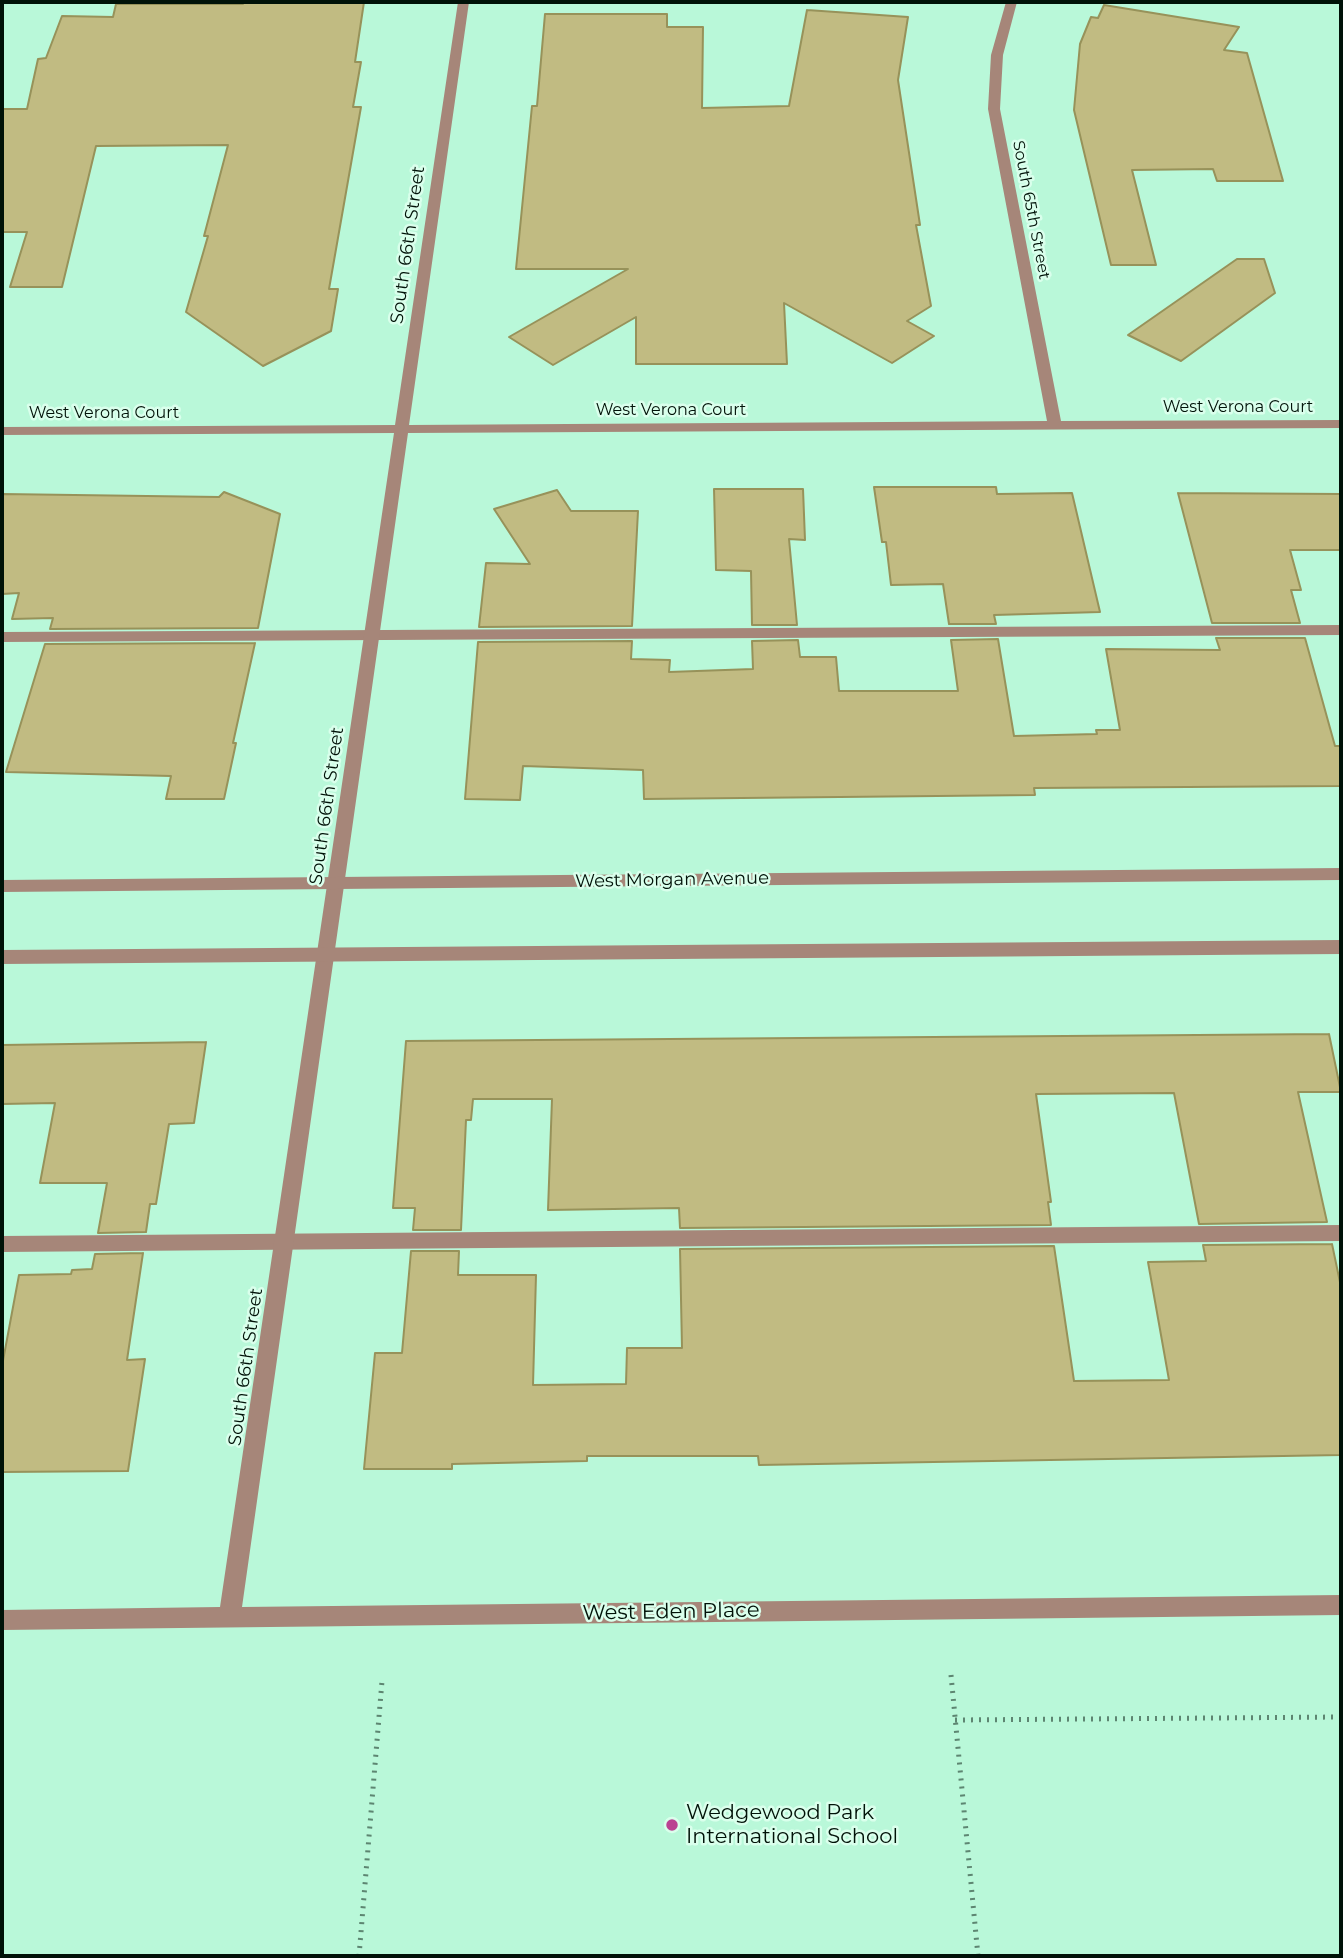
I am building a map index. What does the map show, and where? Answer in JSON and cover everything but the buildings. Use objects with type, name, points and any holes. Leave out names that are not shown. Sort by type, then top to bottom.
[{"type":"street","name":"South 66th Street","points":[[230,1616],[463,2]]},
{"type":"street","name":"South 65th Street","points":[[1012,2],[997,55],[994,109],[1055,425]]},
{"type":"street","name":"West Verona Court","points":[[2,431],[1341,424]]},
{"type":"street","points":[[2,637],[1341,630]]},
{"type":"street","name":"West Morgan Avenue","points":[[2,886],[1341,874]]},
{"type":"street","points":[[2,957],[325,957],[1341,947]]},
{"type":"street","points":[[2,1244],[1341,1233]]},
{"type":"street","name":"West Eden Place","points":[[2,1620],[1341,1605]]},
{"type":"path","points":[[951,1675],[978,1956]]},
{"type":"path","points":[[359,1956],[382,1681]]},
{"type":"path","points":[[956,1720],[1341,1717]]},
{"type":"place","name":"Wedgewood Park International School","points":[[672,1825]]}]
